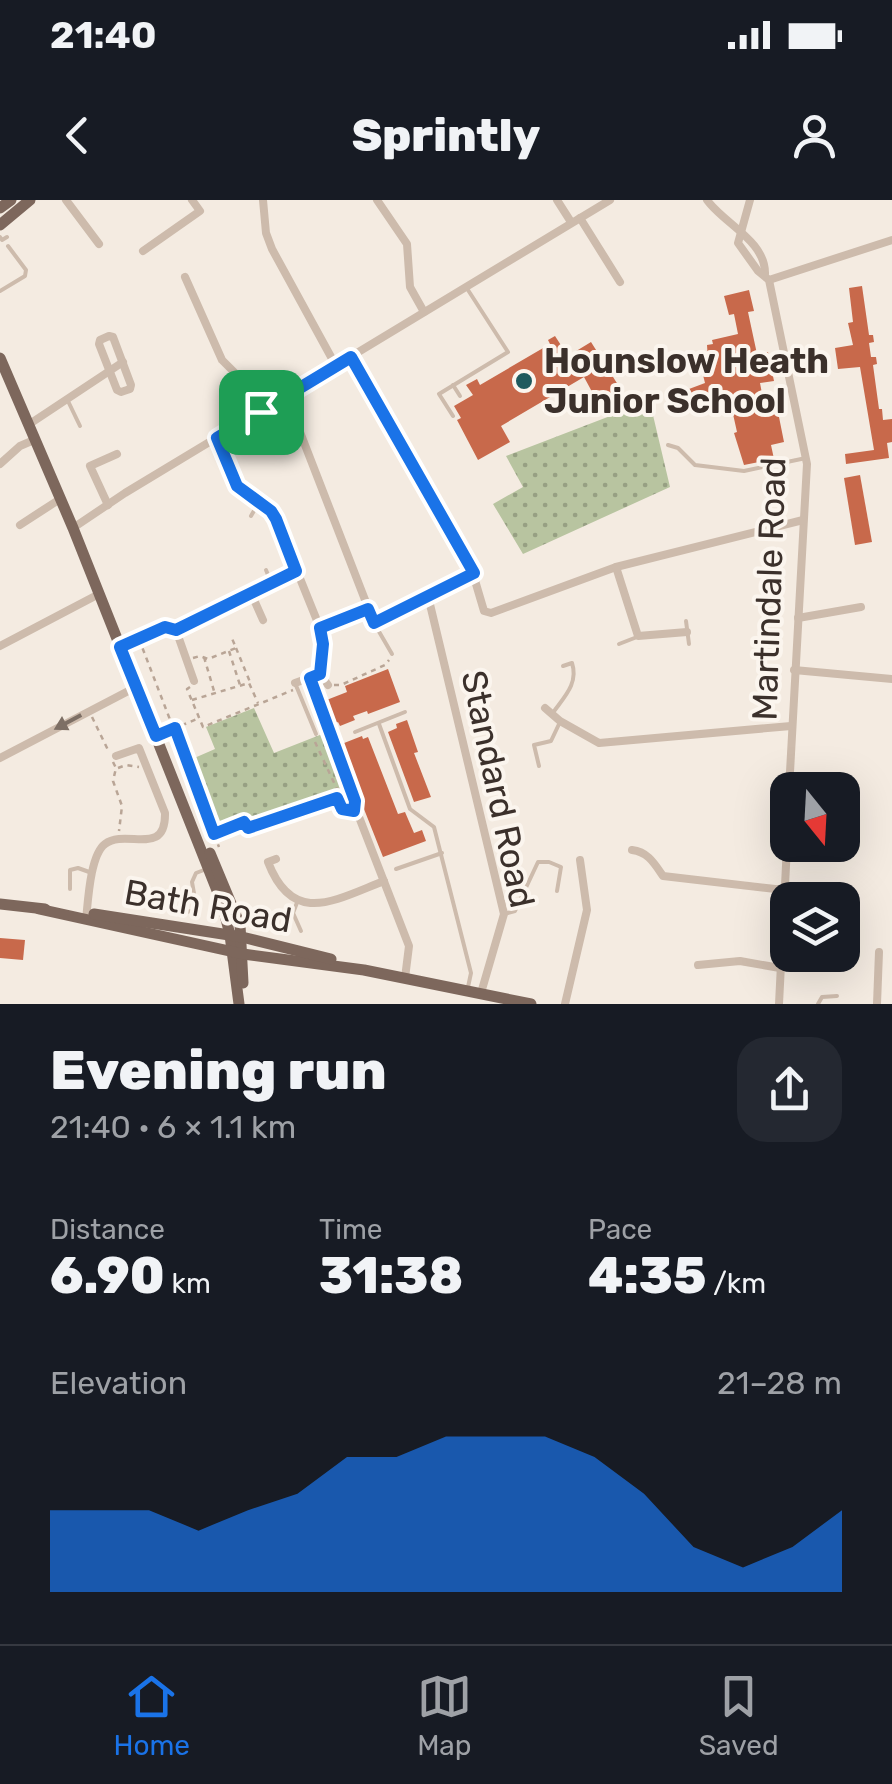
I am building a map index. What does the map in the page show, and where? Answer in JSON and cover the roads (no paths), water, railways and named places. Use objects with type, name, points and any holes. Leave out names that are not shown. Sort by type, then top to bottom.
[{"type":"main road","points":[[0,208],[11,200]]},
{"type":"main road","points":[[0,216],[22,200]]},
{"type":"main road","points":[[0,225],[30,200]]},
{"type":"main road","points":[[0,358],[73,528],[237,944]]},
{"type":"main road","points":[[180,796],[221,876],[237,944],[241,1004]]},
{"type":"main road","name":"Bath Road","points":[[0,904],[321,956],[364,970]]},
{"type":"main road","name":"Bath Road","points":[[86,917],[117,919],[527,1004]]},
{"type":"street","points":[[66,200],[99,244]]},
{"type":"street","points":[[143,251],[200,211],[192,200]]},
{"type":"street","points":[[264,200],[266,233],[272,249],[336,366]]},
{"type":"street","points":[[378,200],[407,244],[410,288],[424,312]]},
{"type":"street","points":[[558,200],[620,282]]},
{"type":"street","points":[[73,528],[610,200]]},
{"type":"street","name":"Martindale Road","points":[[707,200],[716,214],[739,230],[738,244],[767,277],[806,458],[790,772]]},
{"type":"street","points":[[739,230],[750,200]]},
{"type":"street","points":[[767,277],[892,240]]},
{"type":"street","points":[[186,277],[222,360],[244,382],[261,412]]},
{"type":"street","points":[[113,337],[132,385],[130,389],[117,390],[109,371],[100,340],[113,337]]},
{"type":"street","points":[[351,357],[474,573],[484,611],[490,614],[616,567],[804,520]]},
{"type":"street","points":[[28,425],[122,362]]},
{"type":"street","points":[[286,396],[374,623],[474,573]]},
{"type":"street","points":[[217,438],[237,486],[276,519],[320,628],[320,674],[328,685]]},
{"type":"street","points":[[0,464],[20,446],[34,440]]},
{"type":"street","points":[[108,505],[90,466],[117,454]]},
{"type":"street","points":[[20,525],[60,499]]},
{"type":"street","points":[[616,567],[638,636],[688,632]]},
{"type":"street","points":[[194,681],[176,630],[296,571]]},
{"type":"street","points":[[251,593],[263,620]]},
{"type":"street","points":[[0,646],[99,594]]},
{"type":"street","name":"Standard Road","points":[[428,596],[504,914],[479,995]]},
{"type":"street","points":[[798,618],[861,607]]},
{"type":"street","points":[[794,670],[892,680]]},
{"type":"street","points":[[296,686],[320,674]]},
{"type":"street","points":[[0,758],[136,687]]},
{"type":"street","points":[[548,710],[599,743],[791,726]]},
{"type":"street","points":[[86,917],[94,860],[104,844],[115,839],[144,840],[158,836],[166,824],[140,748],[116,756]]},
{"type":"street","points":[[337,793],[342,809],[354,811],[409,946],[405,978]]},
{"type":"street","points":[[632,850],[642,851],[653,860],[663,876],[770,888]]},
{"type":"street","points":[[276,859],[268,862],[276,882],[310,905],[325,904],[384,882]]},
{"type":"street","points":[[565,1004],[587,910],[580,860]]},
{"type":"street","points":[[877,1004],[879,952]]},
{"type":"street","points":[[698,965],[740,961],[770,966]]},
{"type":"street","points":[[779,1004],[780,972]]},
{"type":"lane","points":[[0,291],[25,276],[26,270],[8,246]]},
{"type":"lane","points":[[453,416],[439,394],[508,352],[466,287]]},
{"type":"lane","points":[[453,386],[460,396]]},
{"type":"lane","points":[[66,399],[80,426]]},
{"type":"lane","points":[[668,446],[678,448],[696,465],[744,471],[806,458]]},
{"type":"lane","points":[[251,516],[259,502]]},
{"type":"lane","points":[[266,570],[270,582]]},
{"type":"lane","points":[[686,621],[689,644]]},
{"type":"lane","points":[[374,623],[392,654]]},
{"type":"lane","points":[[618,644],[629,643],[638,636]]},
{"type":"lane","points":[[548,710],[568,695],[575,672],[572,662],[563,666]]},
{"type":"lane","points":[[296,686],[316,734]]},
{"type":"lane","points":[[355,732],[405,712]]},
{"type":"lane","points":[[538,766],[534,745],[551,741],[560,721]]},
{"type":"lane","points":[[378,724],[410,809],[434,828],[479,995]]},
{"type":"lane","points":[[396,869],[442,853]]},
{"type":"lane","points":[[504,914],[515,911],[538,862],[561,867],[556,891]]},
{"type":"lane","points":[[70,888],[70,870],[78,868],[92,873]]},
{"type":"lane","points":[[186,912],[197,910],[192,882],[196,874],[209,868]]},
{"type":"lane","points":[[298,900],[294,913],[302,931]]},
{"type":"lane","points":[[818,1004],[822,998],[836,996]]},
{"type":"place","name":"Hounslow Heath Junior School","points":[[524,381]]}]
